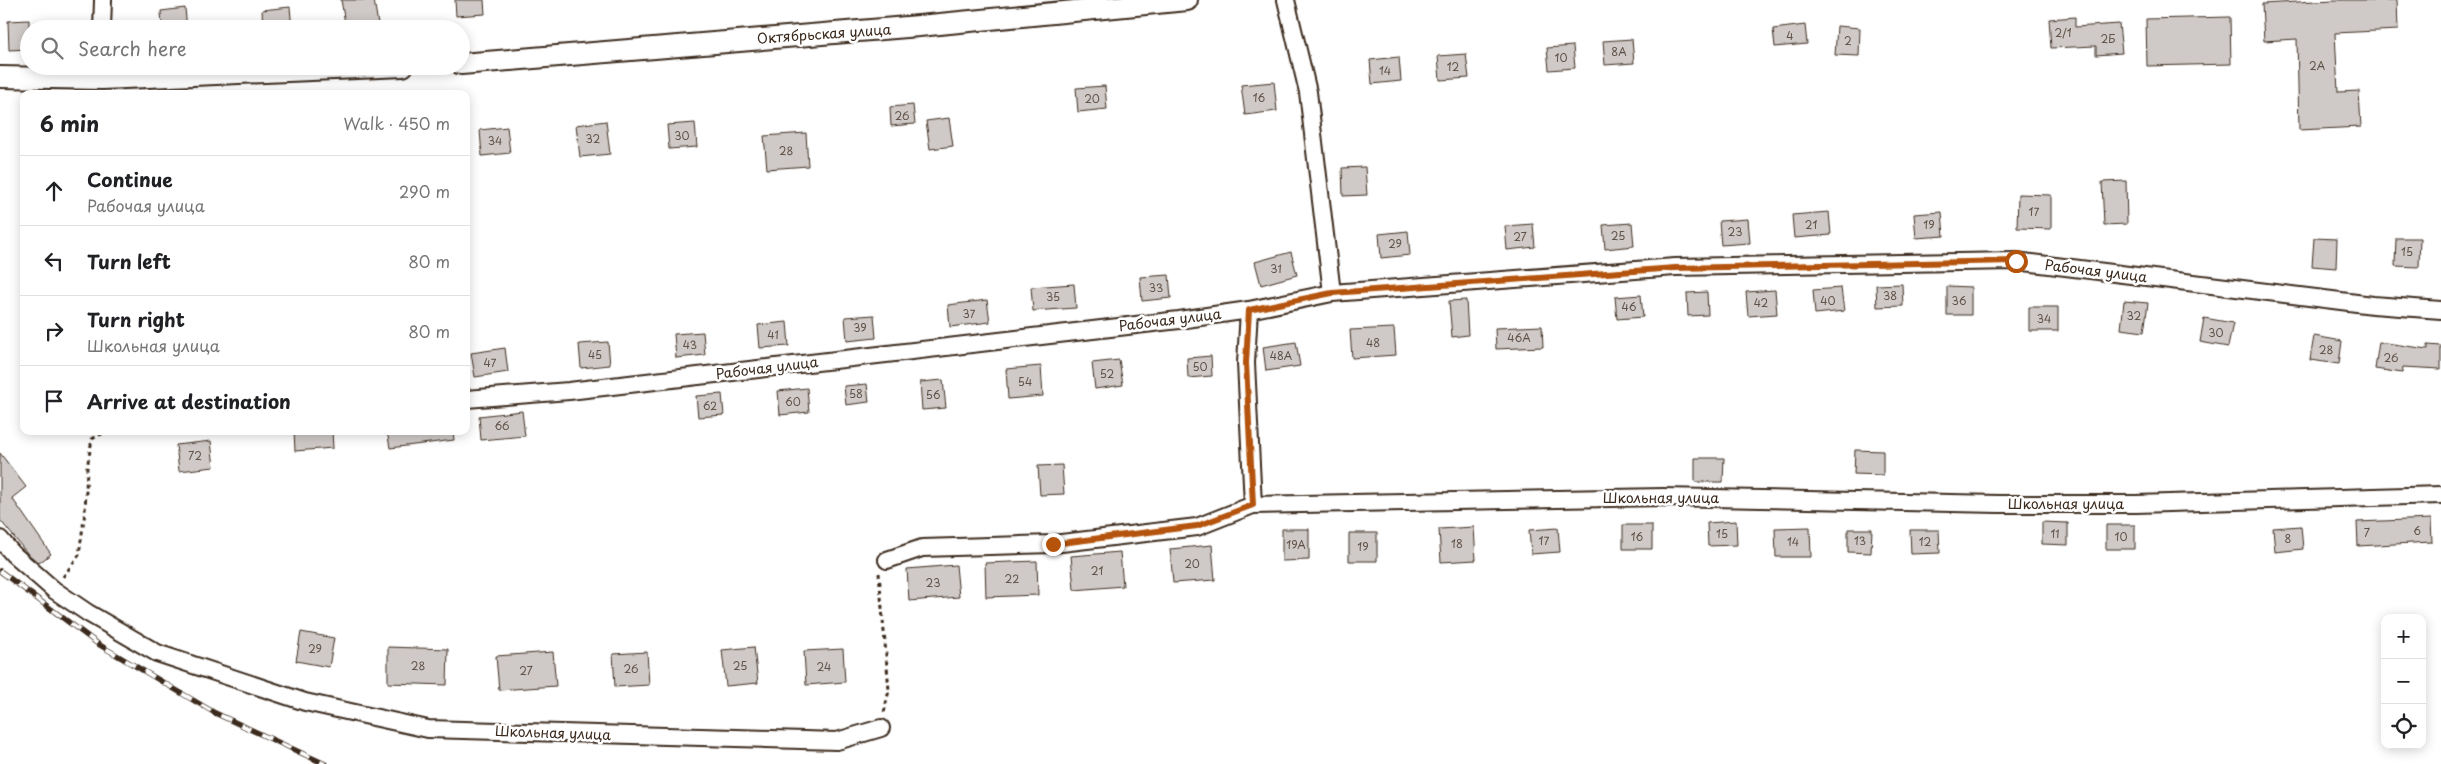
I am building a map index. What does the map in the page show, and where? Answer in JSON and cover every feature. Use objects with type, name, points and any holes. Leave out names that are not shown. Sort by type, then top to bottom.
[{"type":"street","points":[[102,20],[103,0]]},
{"type":"street","name":"Октябрьская улица","points":[[470,63],[919,26],[1187,0]]},
{"type":"street","points":[[1286,0],[1308,92],[1332,293]]},
{"type":"street","points":[[0,77],[51,75]]},
{"type":"street","name":"Рабочая улица","points":[[470,399],[569,391],[1179,320],[1249,310],[1332,293],[1675,268],[2016,261],[2373,305],[2441,310]]},
{"type":"street","points":[[1249,310],[1246,363],[1253,505]]},
{"type":"street","name":"Школьная улица","points":[[888,560],[922,548],[1053,544],[1197,526],[1253,505],[1663,497],[1998,504],[2126,504],[2441,495]]},
{"type":"street","name":"Школьная улица","points":[[0,539],[13,554],[54,590],[88,613],[157,653],[305,702],[428,729],[837,741],[881,728]]},
{"type":"path","points":[[54,590],[79,555],[86,512],[87,468],[92,439],[100,435]]},
{"type":"path","points":[[881,728],[889,690],[882,592],[878,574],[888,560]]},
{"type":"building","points":[[341,0],[374,0],[377,20],[344,20]]},
{"type":"building","points":[[455,0],[484,0],[485,14],[456,16]]},
{"type":"building","points":[[2333,0],[2397,0],[2398,30],[2335,33],[2338,92],[2359,91],[2361,127],[2299,130],[2297,39],[2264,41],[2262,4]]},
{"type":"building","points":[[290,7],[291,20],[263,20],[262,10]]},
{"type":"building","points":[[185,8],[186,20],[162,20],[161,11]]},
{"type":"building","points":[[2075,17],[2075,27],[2119,24],[2122,53],[2096,55],[2096,46],[2051,48],[2049,19]]},
{"type":"building","points":[[2230,17],[2231,64],[2147,66],[2146,19]]},
{"type":"building","points":[[20,20],[20,49],[9,50],[8,21]]},
{"type":"building","points":[[1805,25],[1807,44],[1775,47],[1773,29]]},
{"type":"building","points":[[1837,26],[1860,28],[1859,56],[1835,55]]},
{"type":"building","points":[[1632,39],[1634,63],[1605,65],[1603,41]]},
{"type":"building","points":[[1573,46],[1575,68],[1549,70],[1547,48]]},
{"type":"building","points":[[1466,54],[1469,78],[1440,80],[1438,56]]},
{"type":"building","points":[[1399,57],[1401,81],[1372,84],[1370,60]]},
{"type":"building","points":[[1274,82],[1277,111],[1245,115],[1241,85]]},
{"type":"building","points":[[1105,86],[1107,109],[1078,112],[1076,88]]},
{"type":"building","points":[[913,105],[915,124],[891,126],[890,107]]},
{"type":"building","points":[[949,118],[953,146],[930,149],[926,121]]},
{"type":"building","points":[[606,121],[610,154],[580,157],[576,125]]},
{"type":"building","points":[[695,123],[697,147],[669,149],[667,125]]},
{"type":"building","points":[[507,127],[510,153],[482,156],[480,130]]},
{"type":"building","points":[[806,133],[808,166],[767,169],[764,136]]},
{"type":"building","points":[[1365,167],[1367,195],[1343,196],[1342,168]]},
{"type":"building","points":[[2126,181],[2127,224],[2104,225],[2102,182]]},
{"type":"building","points":[[2018,194],[2051,195],[2051,229],[2017,228]]},
{"type":"building","points":[[1829,212],[1831,235],[1794,238],[1792,215]]},
{"type":"building","points":[[1942,212],[1944,236],[1916,238],[1914,214]]},
{"type":"building","points":[[1748,219],[1750,243],[1721,245],[1719,221]]},
{"type":"building","points":[[1632,223],[1634,246],[1605,249],[1603,225]]},
{"type":"building","points":[[1533,224],[1535,247],[1507,250],[1505,226]]},
{"type":"building","points":[[1408,231],[1410,255],[1381,258],[1379,234]]},
{"type":"building","points":[[2314,238],[2337,239],[2336,268],[2312,266]]},
{"type":"building","points":[[2396,238],[2420,238],[2419,267],[2395,266]]},
{"type":"building","points":[[1291,252],[1297,275],[1261,285],[1255,262]]},
{"type":"building","points":[[1169,275],[1171,298],[1142,301],[1140,277]]},
{"type":"building","points":[[1074,284],[1076,308],[1033,311],[1031,287]]},
{"type":"building","points":[[1902,284],[1903,306],[1877,307],[1876,285]]},
{"type":"building","points":[[1947,286],[1971,287],[1971,315],[1947,315]]},
{"type":"building","points":[[1841,288],[1844,311],[1815,314],[1813,290]]},
{"type":"building","points":[[1775,290],[1777,314],[1748,316],[1746,292]]},
{"type":"building","points":[[1707,292],[1708,315],[1688,316],[1687,293]]},
{"type":"building","points":[[1641,295],[1643,317],[1617,319],[1615,297]]},
{"type":"building","points":[[987,300],[990,322],[950,327],[948,305]]},
{"type":"building","points":[[1466,300],[1468,335],[1452,337],[1449,301]]},
{"type":"building","points":[[2124,301],[2148,303],[2144,332],[2121,329]]},
{"type":"building","points":[[2029,307],[2058,307],[2058,331],[2029,331]]},
{"type":"building","points":[[874,315],[876,338],[847,341],[845,317]]},
{"type":"building","points":[[2204,318],[2233,323],[2228,347],[2200,342]]},
{"type":"building","points":[[787,322],[789,346],[760,348],[758,325]]},
{"type":"building","points":[[1542,326],[1543,347],[1496,349],[1495,328]]},
{"type":"building","points":[[1394,328],[1396,355],[1352,358],[1350,330]]},
{"type":"building","points":[[703,332],[705,355],[676,358],[674,334]]},
{"type":"building","points":[[2314,336],[2342,341],[2339,364],[2310,360]]},
{"type":"building","points":[[608,342],[610,365],[581,368],[579,344]]},
{"type":"building","points":[[1296,342],[1300,366],[1266,371],[1263,347]]},
{"type":"building","points":[[2379,342],[2428,349],[2428,345],[2441,346],[2441,369],[2403,367],[2402,373],[2375,369]]},
{"type":"building","points":[[505,348],[508,372],[475,377],[471,353]]},
{"type":"building","points":[[1211,356],[1212,376],[1188,378],[1187,358]]},
{"type":"building","points":[[1119,360],[1123,385],[1095,389],[1092,363]]},
{"type":"building","points":[[1041,366],[1043,396],[1008,399],[1006,369]]},
{"type":"building","points":[[943,380],[946,408],[922,410],[920,382]]},
{"type":"building","points":[[867,384],[869,402],[846,405],[844,386]]},
{"type":"building","points":[[807,388],[809,412],[780,415],[778,391]]},
{"type":"building","points":[[722,394],[724,415],[698,417],[696,396]]},
{"type":"building","points":[[522,411],[525,436],[481,440],[479,416]]},
{"type":"building","points":[[294,435],[332,435],[333,448],[295,451]]},
{"type":"building","points":[[388,435],[453,435],[454,440],[390,448]]},
{"type":"building","points":[[211,441],[214,467],[179,471],[176,445]]},
{"type":"building","points":[[1855,450],[1883,451],[1883,475],[1854,474]]},
{"type":"building","points":[[0,453],[26,487],[12,498],[51,554],[39,563],[27,553],[0,520]]},
{"type":"building","points":[[1695,458],[1724,458],[1723,482],[1695,482]]},
{"type":"building","points":[[1062,465],[1064,494],[1040,495],[1038,466]]},
{"type":"building","points":[[2431,519],[2432,542],[2358,546],[2357,522]]},
{"type":"building","points":[[1736,521],[1737,545],[1708,546],[1707,523]]},
{"type":"building","points":[[2042,522],[2068,523],[2068,545],[2042,544]]},
{"type":"building","points":[[1623,525],[1652,525],[1652,549],[1623,549]]},
{"type":"building","points":[[2106,525],[2135,525],[2135,549],[2106,549]]},
{"type":"building","points":[[2301,526],[2303,549],[2275,552],[2273,528]]},
{"type":"building","points":[[1474,527],[1476,560],[1441,562],[1439,529]]},
{"type":"building","points":[[1810,527],[1811,557],[1776,557],[1775,528]]},
{"type":"building","points":[[1558,528],[1560,552],[1531,554],[1529,530]]},
{"type":"building","points":[[1282,529],[1309,529],[1309,560],[1282,561]]},
{"type":"building","points":[[1848,529],[1872,529],[1871,553],[1848,552]]},
{"type":"building","points":[[1910,530],[1939,530],[1940,553],[1911,554]]},
{"type":"building","points":[[1349,533],[1377,533],[1377,561],[1349,561]]},
{"type":"building","points":[[1212,545],[1215,580],[1173,583],[1170,549]]},
{"type":"building","points":[[1120,552],[1123,586],[1074,590],[1071,556]]},
{"type":"building","points":[[1037,561],[1038,595],[986,597],[985,563]]},
{"type":"building","points":[[956,565],[959,597],[909,601],[907,569]]},
{"type":"building","points":[[301,632],[334,638],[329,667],[296,661]]},
{"type":"building","points":[[388,647],[448,649],[447,685],[388,683]]},
{"type":"building","points":[[754,647],[758,683],[726,686],[722,650]]},
{"type":"building","points":[[843,649],[845,682],[806,685],[804,651]]},
{"type":"building","points":[[553,652],[556,686],[499,690],[496,656]]},
{"type":"building","points":[[647,652],[649,685],[615,687],[613,654]]},
{"type":"railway","points":[[0,571],[98,644],[215,713],[325,764]]},
{"type":"route","points":[[1053,544],[1197,526],[1253,505],[1246,363],[1249,310],[1332,293],[1675,268],[2016,261]]}]
